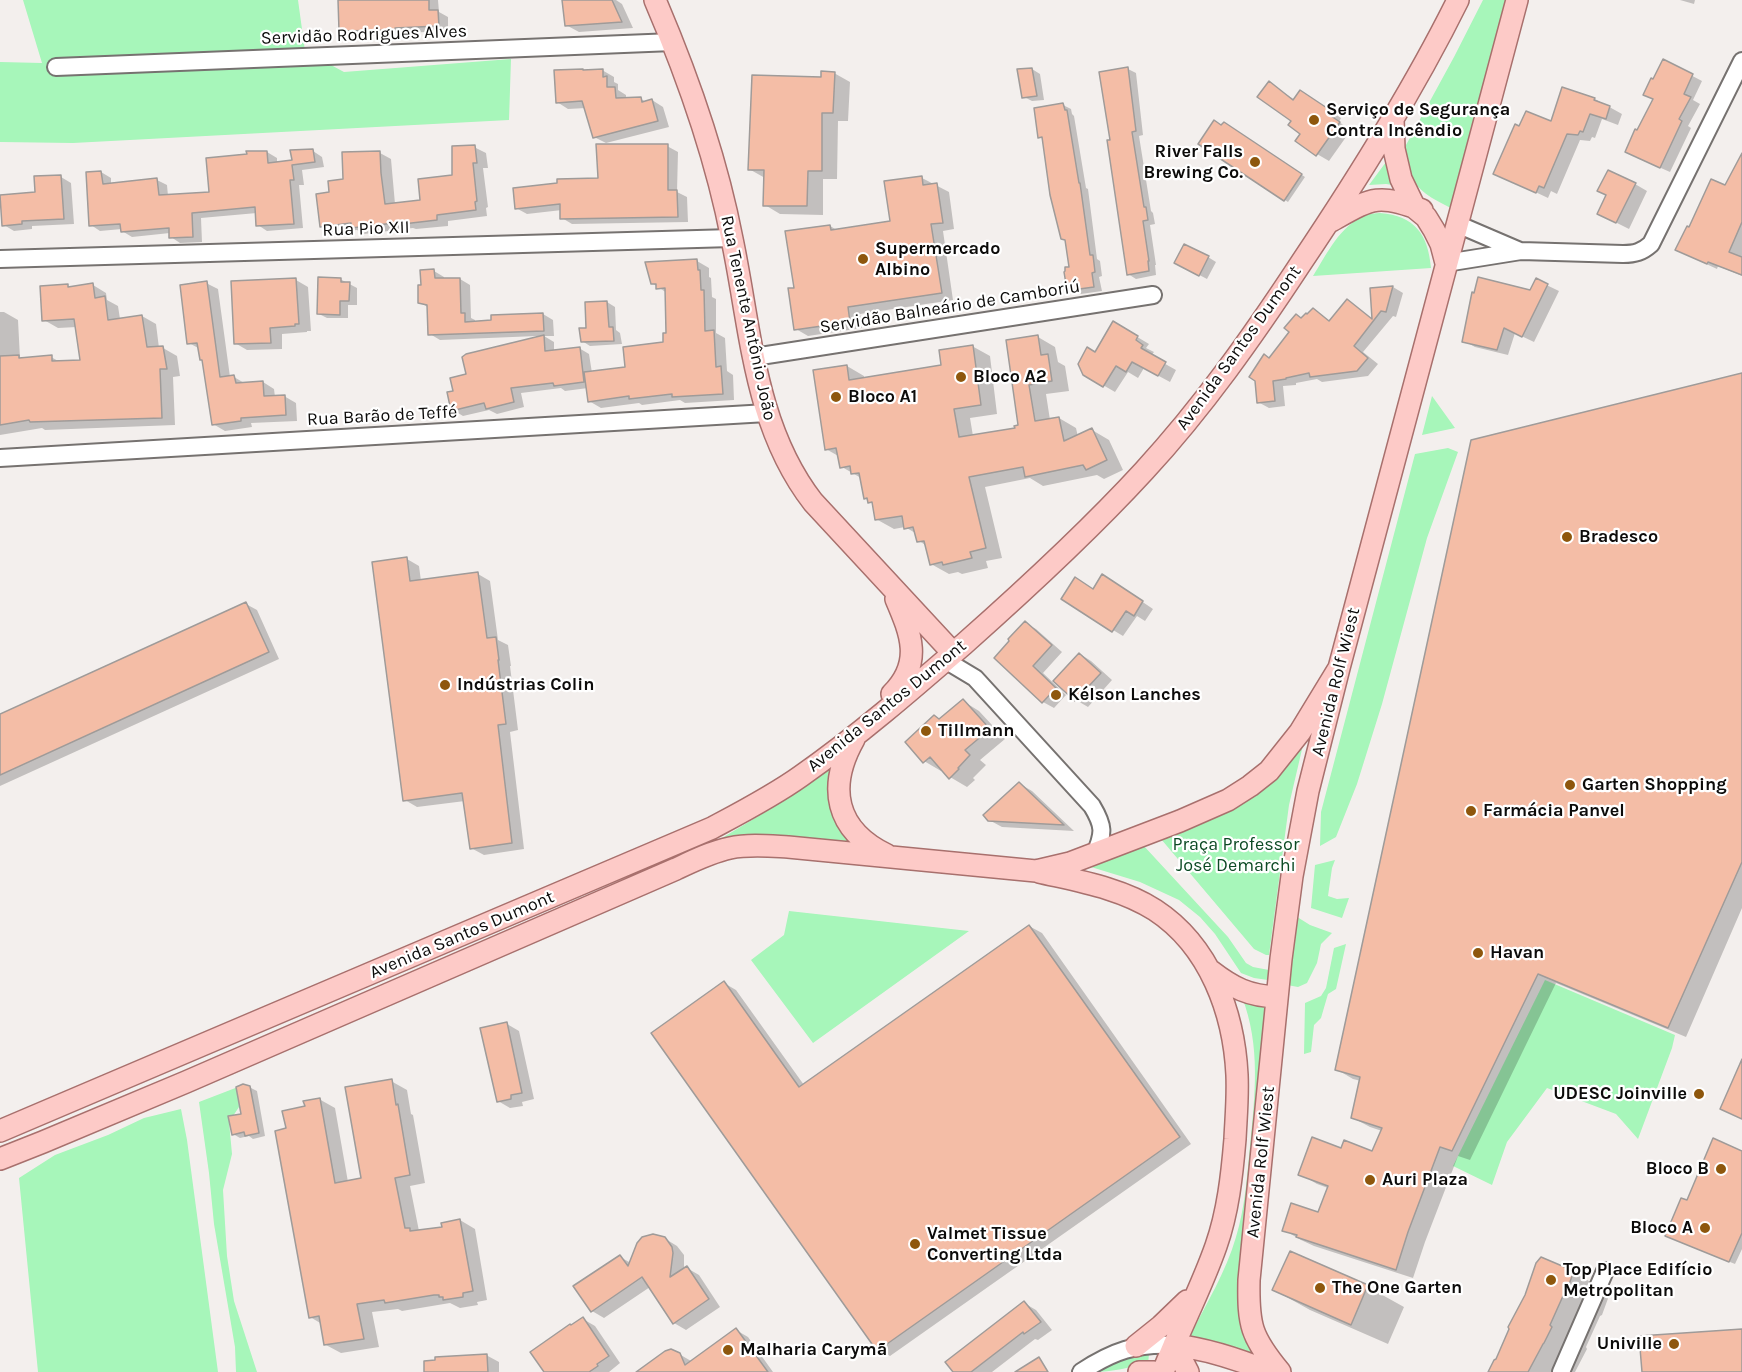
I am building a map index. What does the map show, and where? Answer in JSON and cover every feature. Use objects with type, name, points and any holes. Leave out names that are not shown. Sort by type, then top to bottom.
[{"type":"main road","name":"Rua Tenente Antônio João","points":[[655,0],[695,100],[714,162],[732,238],[767,413],[782,452],[800,486],[891,587],[949,657]]},
{"type":"main road","name":"Avenida Santos Dumont","points":[[0,1131],[678,844],[739,814],[799,777],[856,736],[949,657],[1079,538],[1144,471],[1221,378],[1278,299],[1328,223],[1393,119],[1458,0]]},
{"type":"main road","name":"Avenida Rolf Wiest","points":[[1280,1372],[1254,1336],[1249,1303],[1277,997],[1299,835],[1339,668],[1517,0]]},
{"type":"main road","points":[[1393,119],[1393,142],[1401,179],[1415,208],[1434,230],[1446,263]]},
{"type":"main road","points":[[1328,223],[1374,200],[1393,200],[1457,224]]},
{"type":"main road","points":[[799,777],[822,752],[903,684],[912,651],[911,642],[891,587]]},
{"type":"main road","points":[[1036,871],[1095,854],[1204,811],[1250,786],[1269,771],[1300,732],[1339,668]]},
{"type":"main road","points":[[856,736],[839,776],[840,805],[853,830],[863,841],[893,858]]},
{"type":"main road","name":"Avenida Santos Dumont","points":[[0,1159],[186,1082],[729,848],[749,846],[788,848],[1036,871]]},
{"type":"main road","points":[[1036,871],[1113,891],[1138,900],[1176,926],[1193,945],[1210,970],[1228,1020],[1236,1072],[1237,1096],[1233,1163],[1224,1220],[1216,1246],[1163,1372]]},
{"type":"main road","points":[[1210,970],[1242,992],[1277,997]]},
{"type":"main road","points":[[1136,1346],[1178,1312],[1199,1287]]},
{"type":"main road","points":[[1174,1345],[1188,1372]]},
{"type":"main road","points":[[1174,1345],[1219,1354],[1269,1372]]},
{"type":"main road","points":[[1139,1372],[1154,1372]]},
{"type":"street","name":"Servidão Rodrigues Alves","points":[[56,67],[673,42]]},
{"type":"street","points":[[1446,263],[1521,251],[1635,254],[1644,250],[1651,244],[1742,61]]},
{"type":"street","points":[[1457,224],[1521,251]]},
{"type":"street","name":"Rua Pio XII","points":[[0,259],[732,238]]},
{"type":"street","name":"Servidão Balneário de Camboriú","points":[[754,357],[1153,295]]},
{"type":"street","name":"Rua Barão de Teffé","points":[[0,458],[767,413]]},
{"type":"street","name":"Rua Tenente Antônio João","points":[[949,657],[975,678],[1092,806],[1102,826],[1100,842],[1095,854]]},
{"type":"street","points":[[1561,1372],[1605,1271]]},
{"type":"street","points":[[1081,1372],[1112,1355],[1136,1346],[1174,1345]]},
{"type":"green space","points":[[23,0],[298,0],[305,51],[344,72],[511,59],[509,120],[73,143],[0,142],[0,62],[42,63]]},
{"type":"green space","points":[[1483,0],[1507,0],[1455,210],[1429,196],[1418,187],[1406,163],[1406,145]]},
{"type":"green space","points":[[1386,162],[1399,186],[1369,185]]},
{"type":"green space","points":[[1380,213],[1402,218],[1418,229],[1427,245],[1431,268],[1313,276],[1341,233],[1366,215]]},
{"type":"green space","points":[[1432,396],[1455,428],[1422,435]]},
{"type":"green space","points":[[1448,448],[1458,452],[1427,538],[1382,704],[1357,784],[1336,837],[1320,846],[1321,812],[1415,454]]},
{"type":"green space","name":"Praça Professor José Demarchi","points":[[1303,745],[1289,805],[1269,955],[1266,955],[1254,949],[1161,839]]},
{"type":"green space","points":[[836,764],[855,844],[758,836],[722,838],[808,784]]},
{"type":"green space","points":[[1143,845],[1228,937],[1246,963],[1269,970],[1268,980],[1241,973],[1215,934],[1200,917],[1179,900],[1140,882],[1091,867]]},
{"type":"green space","points":[[1335,860],[1328,896],[1337,899],[1349,898],[1342,918],[1311,908],[1315,865]]},
{"type":"green space","points":[[789,911],[969,931],[813,1043],[751,960],[784,935]]},
{"type":"green space","points":[[1294,915],[1310,925],[1332,933],[1321,944],[1317,963],[1307,983],[1298,987],[1287,985]]},
{"type":"green space","points":[[1346,944],[1336,989],[1328,994],[1321,1018],[1314,1025],[1311,1052],[1304,1054],[1305,1003],[1321,996],[1326,988],[1334,948]]},
{"type":"green space","points":[[1545,980],[1675,1035],[1672,1048],[1638,1139],[1616,1114],[1547,1088],[1507,1142],[1492,1185],[1453,1166]]},
{"type":"green space","points":[[1242,997],[1266,1001],[1245,1329],[1255,1358],[1190,1336],[1227,1263],[1244,1203],[1254,1109],[1255,1071],[1252,1034]]},
{"type":"green space","points":[[238,1087],[239,1107],[229,1122],[232,1154],[223,1190],[227,1256],[234,1301],[257,1372],[236,1372],[235,1347],[214,1224],[199,1102]]},
{"type":"green space","points":[[181,1109],[218,1372],[38,1372],[19,1178],[55,1155],[108,1135],[144,1118]]},
{"type":"green space","points":[[1149,1354],[1148,1364],[1093,1372],[1120,1360]]},
{"type":"building","points":[[338,0],[429,0],[429,10],[438,10],[439,26],[339,31]]},
{"type":"building","points":[[562,0],[612,0],[622,22],[565,26]]},
{"type":"building","points":[[1663,59],[1693,74],[1684,94],[1691,97],[1679,119],[1682,121],[1660,168],[1625,152],[1635,129],[1637,130],[1653,99],[1643,95]]},
{"type":"building","points":[[1128,67],[1136,131],[1132,132],[1148,220],[1143,221],[1149,271],[1127,275],[1099,72]]},
{"type":"building","points":[[1032,68],[1037,96],[1022,98],[1017,69]]},
{"type":"building","points":[[603,69],[603,77],[607,76],[607,87],[615,87],[616,98],[641,97],[642,102],[652,99],[658,121],[593,138],[582,101],[556,103],[554,70]]},
{"type":"building","points":[[821,71],[835,72],[833,113],[822,113],[822,171],[808,171],[807,206],[763,206],[764,170],[748,170],[752,75],[821,77]]},
{"type":"building","name":"Serviço de Segurança Contra Incêndio","points":[[1269,81],[1293,100],[1300,90],[1330,110],[1328,114],[1340,122],[1316,156],[1295,141],[1300,134],[1288,125],[1291,121],[1257,97]]},
{"type":"building","points":[[1562,87],[1595,98],[1594,100],[1610,106],[1606,119],[1590,114],[1583,132],[1580,131],[1578,135],[1567,134],[1544,188],[1539,186],[1536,193],[1493,174],[1515,124],[1519,126],[1526,111],[1551,121]]},
{"type":"building","points":[[1063,103],[1067,110],[1090,255],[1093,255],[1095,272],[1092,273],[1094,287],[1072,290],[1071,283],[1066,284],[1064,272],[1065,267],[1069,267],[1065,240],[1061,239],[1050,195],[1042,137],[1038,138],[1034,108]]},
{"type":"building","name":"River Falls Brewing Co.","points":[[1214,120],[1221,125],[1224,122],[1302,174],[1284,201],[1198,144]]},
{"type":"building","points":[[596,144],[668,144],[668,190],[677,190],[678,217],[560,219],[560,204],[515,209],[513,188],[557,183],[557,179],[598,178]]},
{"type":"building","points":[[475,145],[477,163],[473,163],[476,210],[437,215],[437,220],[403,224],[403,222],[351,228],[351,223],[320,227],[316,194],[329,192],[328,181],[343,179],[342,152],[380,151],[385,204],[420,200],[418,179],[452,175],[452,146]]},
{"type":"building","points":[[313,149],[315,162],[292,165],[294,180],[290,180],[294,224],[256,226],[255,207],[192,213],[193,237],[169,238],[169,228],[121,232],[120,224],[89,226],[86,172],[101,171],[103,184],[157,178],[159,195],[209,192],[206,158],[247,154],[246,151],[267,151],[268,163],[292,160],[290,150]]},
{"type":"building","points":[[1742,153],[1742,222],[1729,252],[1742,257],[1742,275],[1708,262],[1707,264],[1675,250],[1687,226],[1689,227],[1711,179],[1725,185]]},
{"type":"building","points":[[1608,170],[1636,183],[1616,223],[1597,214],[1606,195],[1597,191]]},
{"type":"building","points":[[61,175],[64,219],[22,221],[22,224],[2,226],[0,195],[35,192],[34,176]]},
{"type":"building","name":"Supermercado Albino","points":[[922,176],[923,185],[937,183],[943,223],[931,224],[942,293],[848,307],[850,322],[794,330],[788,288],[794,288],[785,231],[830,225],[831,230],[890,221],[884,181]]},
{"type":"building","points":[[1184,244],[1209,256],[1199,276],[1174,263]]},
{"type":"building","points":[[697,259],[701,290],[704,290],[705,331],[714,330],[716,367],[721,366],[723,394],[672,397],[672,394],[629,399],[629,396],[588,402],[584,372],[625,367],[623,347],[663,342],[663,333],[666,333],[665,288],[656,289],[656,284],[651,284],[645,262]]},
{"type":"building","points":[[434,269],[435,278],[460,278],[461,313],[465,313],[465,322],[491,320],[491,315],[543,313],[544,331],[428,335],[427,305],[418,303],[418,285],[421,285],[420,270]]},
{"type":"building","points":[[318,277],[341,278],[341,282],[350,282],[349,301],[340,301],[340,315],[317,314]]},
{"type":"building","points":[[1478,277],[1530,290],[1536,278],[1548,284],[1522,337],[1504,328],[1497,350],[1462,342],[1472,292],[1474,293]]},
{"type":"building","points":[[296,278],[299,324],[270,328],[271,343],[234,344],[231,281]]},
{"type":"building","points":[[207,281],[220,377],[234,375],[236,383],[263,381],[264,396],[285,395],[286,415],[241,418],[241,421],[212,425],[202,360],[200,360],[197,343],[187,344],[180,285]]},
{"type":"building","points":[[93,283],[95,298],[105,296],[108,320],[142,315],[147,347],[163,346],[167,369],[160,369],[162,418],[30,422],[29,420],[0,425],[0,356],[19,355],[19,358],[52,355],[52,361],[80,360],[74,319],[42,321],[40,286],[68,284],[68,287]]},
{"type":"building","points":[[1393,286],[1386,312],[1381,311],[1354,346],[1368,358],[1357,371],[1310,377],[1309,373],[1273,381],[1275,401],[1257,403],[1255,381],[1249,377],[1264,354],[1269,358],[1289,332],[1284,328],[1296,314],[1301,318],[1313,308],[1329,321],[1347,299],[1372,319],[1370,288]]},
{"type":"building","points":[[607,301],[609,327],[613,327],[614,341],[581,342],[579,328],[586,328],[585,302]]},
{"type":"building","points":[[1113,321],[1138,336],[1136,340],[1143,345],[1141,348],[1166,362],[1158,376],[1132,362],[1126,372],[1116,366],[1103,387],[1083,375],[1078,364],[1087,347],[1095,352]]},
{"type":"building","points":[[544,335],[545,351],[580,347],[584,382],[511,388],[514,402],[486,409],[484,403],[451,411],[447,392],[453,391],[450,378],[466,374],[462,357],[466,354]]},
{"type":"building","points":[[1038,335],[1041,355],[1048,354],[1052,381],[1029,385],[1035,421],[1059,417],[1064,441],[1092,428],[1107,460],[1086,470],[1083,465],[1025,477],[1023,467],[969,477],[986,548],[970,552],[972,558],[943,565],[942,562],[930,565],[924,541],[917,542],[913,527],[904,529],[902,516],[875,520],[872,502],[868,503],[867,498],[864,499],[859,473],[851,474],[850,466],[840,468],[836,448],[825,450],[813,370],[847,365],[849,380],[941,365],[939,350],[973,345],[981,405],[954,409],[959,437],[1015,428],[1014,426],[1018,425],[1006,340]]},
{"type":"building","name":"Garten Shopping","points":[[1742,373],[1742,862],[1668,1028],[1538,974],[1452,1151],[1440,1147],[1396,1270],[1282,1231],[1291,1203],[1318,1212],[1328,1186],[1298,1175],[1312,1137],[1341,1148],[1344,1140],[1372,1151],[1382,1128],[1351,1118],[1360,1077],[1335,1070],[1471,440]]},
{"type":"building","name":"Indústrias Colin","points":[[407,557],[410,581],[478,572],[487,638],[496,637],[499,660],[506,724],[498,725],[512,843],[470,849],[462,793],[403,801],[372,562]]},
{"type":"building","points":[[1102,574],[1143,601],[1134,616],[1126,611],[1112,632],[1061,599],[1075,577],[1093,589]]},
{"type":"building","points":[[246,602],[269,652],[0,775],[0,714]]},
{"type":"building","points":[[1025,621],[1052,645],[1033,666],[1056,688],[1042,703],[994,658]]},
{"type":"building","points":[[1079,653],[1101,673],[1075,701],[1053,681]]},
{"type":"building","points":[[963,699],[990,729],[965,750],[970,755],[949,779],[930,757],[923,763],[905,742],[934,715],[939,719]]},
{"type":"building","points":[[1019,782],[1064,825],[988,821],[983,815]]},
{"type":"building","name":"Valmet Tissue Converting Ltda","points":[[1029,925],[1180,1137],[877,1351],[651,1033],[724,981],[799,1087]]},
{"type":"building","points":[[507,1022],[522,1093],[511,1095],[511,1099],[497,1102],[480,1028]]},
{"type":"building","points":[[1742,1059],[1742,1119],[1720,1109]]},
{"type":"building","points":[[392,1079],[410,1175],[395,1178],[405,1228],[410,1228],[410,1231],[442,1227],[441,1223],[460,1219],[473,1291],[463,1293],[463,1297],[443,1300],[443,1297],[434,1295],[385,1303],[384,1300],[357,1304],[364,1339],[324,1345],[319,1316],[309,1318],[275,1131],[286,1128],[282,1111],[305,1106],[303,1101],[320,1098],[335,1183],[361,1178],[345,1087]]},
{"type":"building","points":[[243,1084],[250,1086],[259,1133],[245,1136],[244,1132],[232,1135],[228,1116],[241,1114],[236,1087]]},
{"type":"building","points":[[1713,1138],[1742,1151],[1742,1233],[1729,1262],[1665,1236],[1681,1198],[1687,1200]]},
{"type":"building","points":[[653,1234],[665,1237],[672,1247],[670,1277],[687,1266],[709,1299],[673,1324],[642,1277],[591,1312],[573,1286],[620,1255],[628,1266],[637,1243],[642,1237]]},
{"type":"building","name":"The One Garten","points":[[1290,1251],[1368,1285],[1351,1325],[1272,1290]]},
{"type":"building","points":[[1541,1257],[1574,1271],[1550,1325],[1552,1327],[1528,1372],[1488,1372],[1525,1295],[1536,1263]]},
{"type":"building","points":[[1024,1301],[1041,1322],[1024,1334],[1023,1332],[971,1372],[953,1372],[945,1362]]},
{"type":"building","points":[[583,1317],[609,1356],[589,1372],[544,1372],[530,1352]]},
{"type":"building","name":"Malharia Carymã","points":[[736,1328],[768,1372],[636,1372],[671,1349],[680,1353],[685,1365]]},
{"type":"building","points":[[1742,1329],[1742,1372],[1642,1372],[1639,1336]]},
{"type":"building","points":[[487,1354],[488,1372],[424,1372],[424,1361],[435,1360],[435,1357]]},
{"type":"building","points":[[1039,1357],[1048,1372],[1015,1372]]},
{"type":"place","name":"Serviço de Segurança Contra Incêndio","points":[[1314,120]]},
{"type":"place","name":"River Falls Brewing Co.","points":[[1255,162]]},
{"type":"place","name":"Supermercado Albino","points":[[863,259]]},
{"type":"place","name":"Bloco A2","points":[[961,377]]},
{"type":"place","name":"Bloco A1","points":[[836,397]]},
{"type":"place","name":"Bradesco","points":[[1567,537]]},
{"type":"place","name":"Indústrias Colin","points":[[445,685]]},
{"type":"place","name":"Kélson Lanches","points":[[1056,695]]},
{"type":"place","name":"Tillmann","points":[[926,731]]},
{"type":"place","name":"Garten Shopping","points":[[1570,785]]},
{"type":"place","name":"Farmácia Panvel","points":[[1471,811]]},
{"type":"place","name":"Havan","points":[[1478,953]]},
{"type":"place","name":"UDESC Joinville","points":[[1699,1094]]},
{"type":"place","name":"Bloco B","points":[[1721,1169]]},
{"type":"place","name":"Auri Plaza","points":[[1370,1180]]},
{"type":"place","name":"Bloco A","points":[[1705,1228]]},
{"type":"place","name":"Valmet Tissue Converting Ltda","points":[[915,1244]]},
{"type":"place","name":"Top Place Edifício Metropolitan","points":[[1551,1280]]},
{"type":"place","name":"The One Garten","points":[[1320,1288]]},
{"type":"place","name":"Univille","points":[[1674,1344]]},
{"type":"place","name":"Malharia Carymã","points":[[728,1350]]}]
